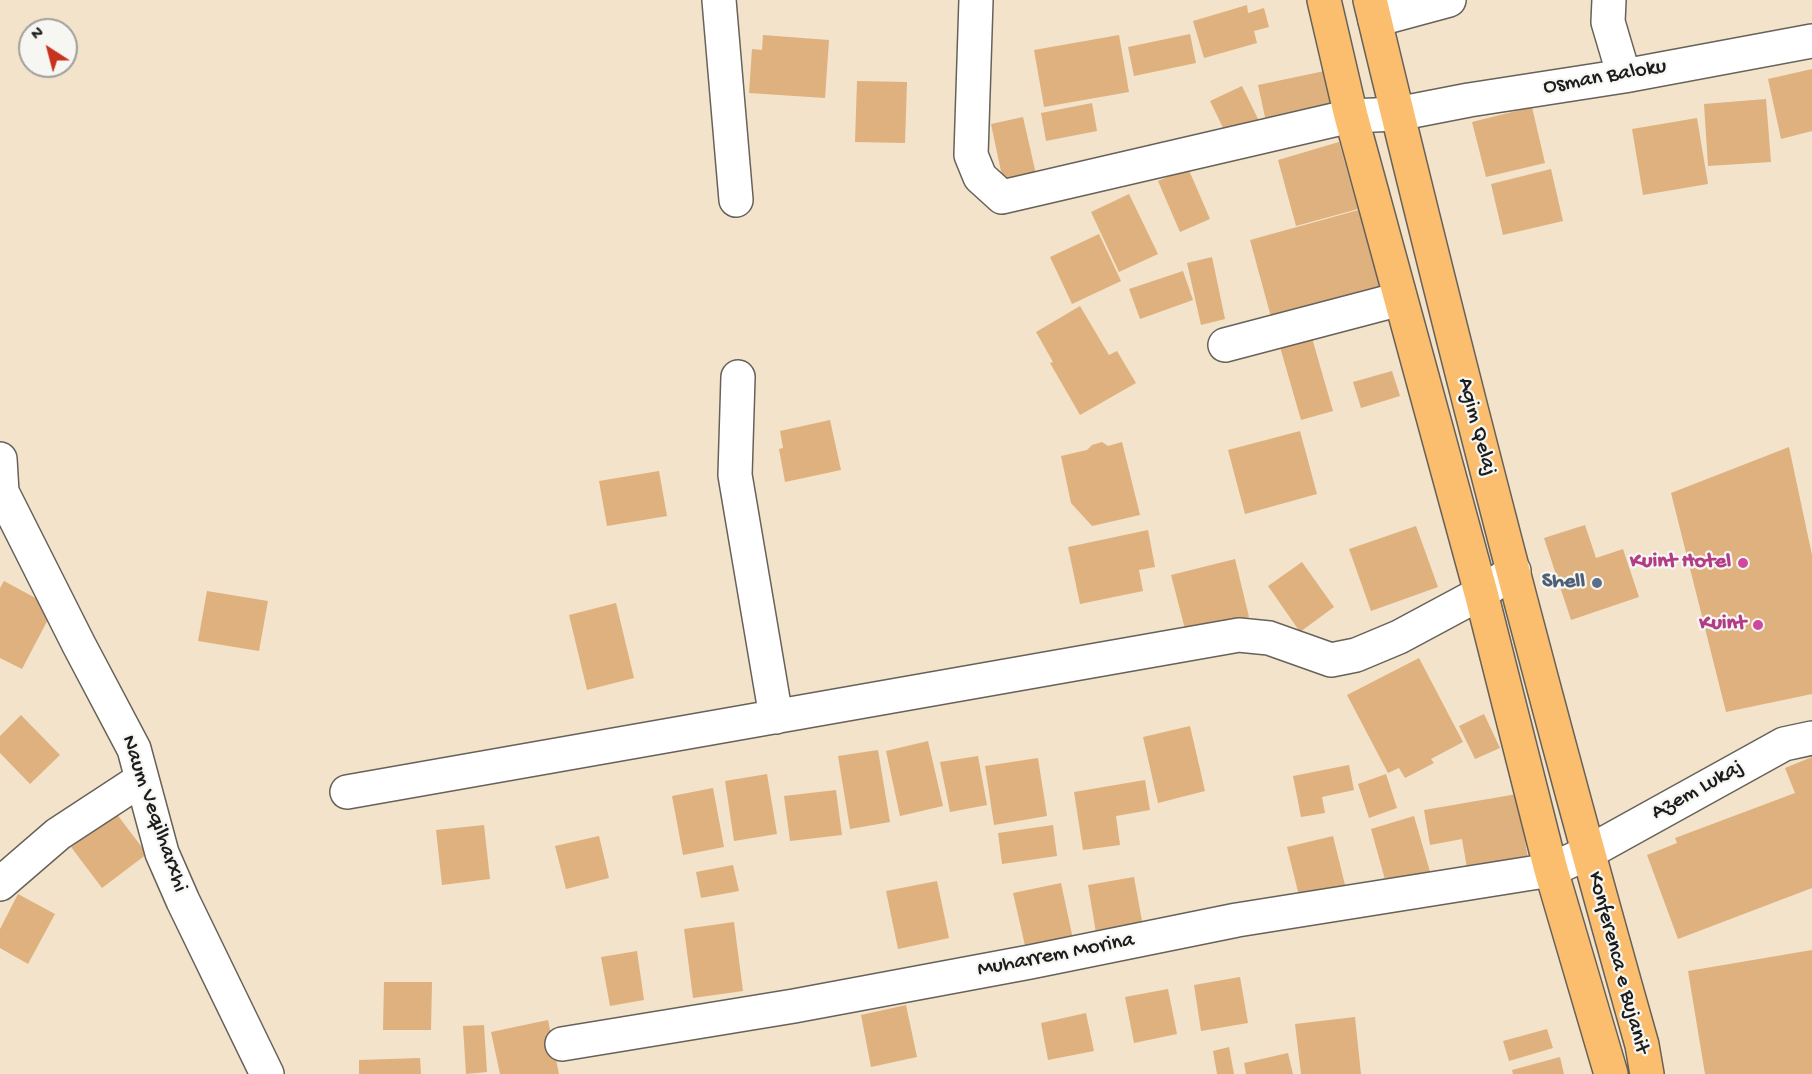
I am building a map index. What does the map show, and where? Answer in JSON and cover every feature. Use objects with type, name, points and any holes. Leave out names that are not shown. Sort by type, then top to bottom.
[{"type":"main road","name":"Agim Qelaj","points":[[1324,0],[1351,116],[1481,593],[1551,870]]},
{"type":"main road","name":"Agim Qelaj","points":[[1373,10],[1424,226],[1587,852]]},
{"type":"main road","points":[[1384,233],[1424,226]]},
{"type":"main road","name":"Konferenca e Bujanit","points":[[1587,852],[1642,1045],[1647,1074]]},
{"type":"main road","name":"Konferenca e Bujanit","points":[[1551,870],[1611,1074]]},
{"type":"street","points":[[719,0],[736,200]]},
{"type":"street","name":"Osman Baloku","points":[[976,0],[971,155],[980,177],[1002,197],[1351,116],[1397,114],[1624,76],[1812,41]]},
{"type":"street","points":[[1373,10],[1449,0]]},
{"type":"street","points":[[1609,0],[1608,22],[1624,76]]},
{"type":"street","points":[[1225,345],[1400,299]]},
{"type":"street","points":[[738,377],[735,475],[776,717]]},
{"type":"street","points":[[0,459],[1,492]]},
{"type":"street","name":"Naum Veqilharxhi","points":[[1,492],[134,749],[162,853],[267,1074]]},
{"type":"street","points":[[347,792],[1239,635],[1269,638],[1330,660],[1356,655],[1399,637],[1481,593],[1514,571]]},
{"type":"street","name":"Azem Lukaj","points":[[1551,870],[1784,744],[1812,738]]},
{"type":"street","points":[[0,884],[58,834],[142,779]]},
{"type":"street","name":"Muharrem Morina","points":[[562,1044],[805,1004],[1030,962],[1236,920],[1551,870]]},
{"type":"building","points":[[1247,5],[1248,13],[1264,8],[1269,27],[1254,31],[1257,43],[1204,58],[1193,21]]},
{"type":"building","points":[[1190,34],[1196,63],[1134,76],[1128,47]]},
{"type":"building","points":[[763,35],[829,40],[825,98],[749,93],[752,49],[762,50]]},
{"type":"building","points":[[1119,35],[1129,92],[1044,107],[1034,50]]},
{"type":"building","points":[[1334,69],[1343,114],[1268,131],[1258,85]]},
{"type":"building","points":[[1812,69],[1812,131],[1781,139],[1768,79]]},
{"type":"building","points":[[857,81],[907,82],[905,143],[855,142]]},
{"type":"building","points":[[1242,86],[1260,123],[1228,138],[1210,101]]},
{"type":"building","points":[[1766,99],[1771,162],[1708,166],[1704,104]]},
{"type":"building","points":[[1092,103],[1097,131],[1046,141],[1041,113]]},
{"type":"building","points":[[1532,107],[1545,163],[1486,177],[1472,122]]},
{"type":"building","points":[[1023,117],[1038,183],[1005,190],[991,124]]},
{"type":"building","points":[[1697,118],[1708,184],[1643,195],[1632,129]]},
{"type":"building","points":[[1339,142],[1358,209],[1296,226],[1278,160]]},
{"type":"building","points":[[1188,168],[1210,219],[1180,232],[1158,181]]},
{"type":"building","points":[[1551,169],[1563,221],[1503,235],[1491,184]]},
{"type":"building","points":[[1129,194],[1158,254],[1119,272],[1091,212]]},
{"type":"building","points":[[1362,209],[1386,297],[1274,328],[1250,240]]},
{"type":"building","points":[[1099,234],[1121,281],[1072,304],[1050,257]]},
{"type":"building","points":[[1212,257],[1225,319],[1201,325],[1187,263]]},
{"type":"building","points":[[1183,271],[1193,300],[1140,319],[1129,289]]},
{"type":"building","points":[[1080,306],[1109,355],[1117,351],[1136,383],[1080,415],[1050,363],[1053,362],[1036,332]]},
{"type":"building","points":[[1310,331],[1333,411],[1301,420],[1278,340]]},
{"type":"building","points":[[1392,371],[1400,396],[1361,408],[1353,382]]},
{"type":"building","points":[[830,420],[841,470],[785,482],[779,449],[783,448],[780,431]]},
{"type":"building","points":[[1300,431],[1317,494],[1245,514],[1228,450]]},
{"type":"building","points":[[1102,442],[1108,446],[1122,442],[1140,515],[1092,526],[1071,503],[1061,456],[1087,450],[1092,445]]},
{"type":"building","name":"Kuint","points":[[1789,447],[1812,555],[1812,694],[1726,712],[1671,493]]},
{"type":"building","points":[[659,471],[667,516],[607,526],[599,481]]},
{"type":"building","points":[[1585,525],[1596,558],[1623,549],[1639,597],[1571,620],[1544,538]]},
{"type":"building","points":[[1416,526],[1438,587],[1371,611],[1349,549]]},
{"type":"building","points":[[1148,530],[1155,567],[1139,570],[1143,591],[1080,604],[1068,547]]},
{"type":"building","points":[[1235,559],[1249,617],[1186,633],[1171,575]]},
{"type":"building","points":[[1302,562],[1334,607],[1300,632],[1268,586]]},
{"type":"building","points":[[4,581],[54,608],[22,669],[0,658],[0,588]]},
{"type":"building","points":[[207,591],[268,601],[259,651],[198,641]]},
{"type":"building","points":[[616,603],[634,678],[587,690],[569,615]]},
{"type":"building","points":[[1419,658],[1463,742],[1431,759],[1434,763],[1405,778],[1399,768],[1388,773],[1347,695]]},
{"type":"building","points":[[1484,714],[1500,748],[1475,759],[1459,726]]},
{"type":"building","points":[[21,715],[60,755],[30,784],[0,753],[0,736]]},
{"type":"building","points":[[1190,726],[1205,791],[1158,803],[1143,737]]},
{"type":"building","points":[[928,741],[943,806],[900,816],[886,751]]},
{"type":"building","points":[[878,750],[890,822],[850,829],[838,756]]},
{"type":"building","points":[[978,756],[987,805],[950,812],[940,762]]},
{"type":"building","points":[[1812,757],[1812,888],[1678,939],[1647,855],[1677,843],[1675,838],[1795,793],[1785,768]]},
{"type":"building","points":[[1038,758],[1047,816],[994,825],[985,766]]},
{"type":"building","points":[[1349,765],[1354,790],[1322,797],[1325,813],[1301,817],[1293,776]]},
{"type":"building","points":[[767,774],[777,834],[734,841],[725,781]]},
{"type":"building","points":[[1386,774],[1397,808],[1369,818],[1358,784]]},
{"type":"building","points":[[1145,780],[1150,810],[1116,816],[1120,845],[1083,850],[1074,792]]},
{"type":"building","points":[[713,788],[724,847],[683,855],[672,796]]},
{"type":"building","points":[[836,790],[842,835],[790,841],[784,796]]},
{"type":"building","points":[[1517,794],[1530,870],[1469,880],[1462,839],[1430,845],[1424,810]]},
{"type":"building","points":[[116,813],[147,854],[102,888],[71,847]]},
{"type":"building","points":[[1414,816],[1433,882],[1389,894],[1371,829]]},
{"type":"building","points":[[484,825],[490,879],[442,885],[436,830]]},
{"type":"building","points":[[1053,825],[1057,856],[1002,864],[998,833]]},
{"type":"building","points":[[599,836],[609,878],[566,889],[555,846]]},
{"type":"building","points":[[1333,836],[1347,893],[1301,904],[1287,847]]},
{"type":"building","points":[[733,865],[739,891],[701,898],[696,872]]},
{"type":"building","points":[[1134,877],[1144,932],[1097,939],[1088,885]]},
{"type":"building","points":[[937,881],[949,938],[898,949],[886,891]]},
{"type":"building","points":[[1061,883],[1073,939],[1026,950],[1013,893]]},
{"type":"building","points":[[18,894],[55,914],[28,964],[0,948],[0,929]]},
{"type":"building","points":[[734,922],[743,991],[693,998],[684,929]]},
{"type":"building","points":[[1812,950],[1812,1074],[1705,1074],[1688,971]]},
{"type":"building","points":[[637,951],[644,1000],[610,1006],[601,957]]},
{"type":"building","points":[[1240,977],[1248,1023],[1201,1031],[1194,985]]},
{"type":"building","points":[[384,982],[432,982],[431,1030],[383,1030]]},
{"type":"building","points":[[1168,989],[1177,1034],[1134,1043],[1125,997]]},
{"type":"building","points":[[906,1005],[917,1057],[871,1067],[861,1015]]},
{"type":"building","points":[[1086,1013],[1094,1051],[1048,1060],[1041,1023]]},
{"type":"building","points":[[1355,1017],[1361,1074],[1301,1074],[1295,1024]]},
{"type":"building","points":[[548,1020],[559,1074],[500,1074],[491,1032]]},
{"type":"building","points":[[484,1025],[487,1072],[466,1074],[463,1026]]},
{"type":"building","points":[[1547,1029],[1553,1048],[1509,1061],[1503,1041]]},
{"type":"building","points":[[1229,1047],[1234,1074],[1217,1074],[1213,1051]]},
{"type":"building","points":[[1288,1053],[1293,1074],[1246,1074],[1244,1063]]},
{"type":"building","points":[[1560,1057],[1564,1074],[1513,1074],[1512,1070]]},
{"type":"building","points":[[420,1058],[421,1074],[359,1074],[359,1060]]},
{"type":"place","name":"Kuint Hotel","points":[[1743,563]]},
{"type":"place","name":"Shell","points":[[1597,583]]},
{"type":"place","name":"Kuint","points":[[1758,625]]}]
